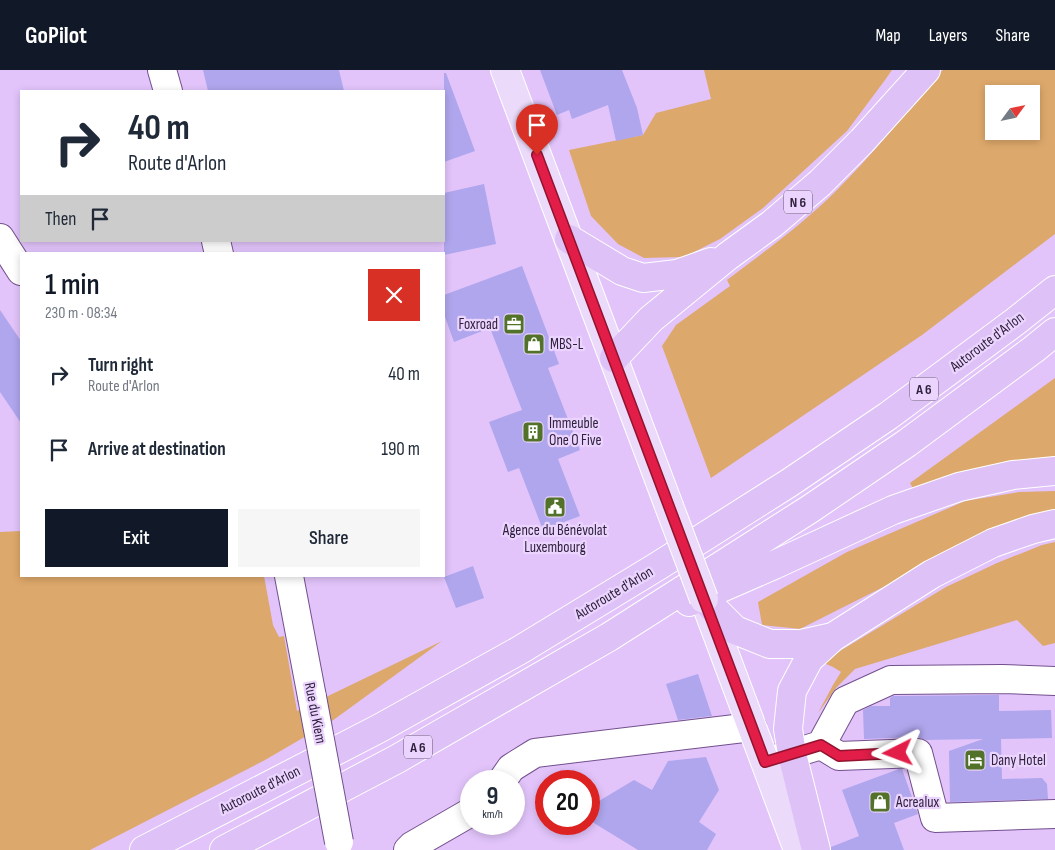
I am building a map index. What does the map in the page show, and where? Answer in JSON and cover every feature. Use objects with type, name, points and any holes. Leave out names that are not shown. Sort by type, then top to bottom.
[{"type":"highway","name":"N 6","points":[[862,141],[906,70]]},
{"type":"highway","name":"N 6","points":[[614,358],[651,319],[728,256],[772,224],[820,183],[862,141],[926,70]]},
{"type":"highway","name":"N 6","points":[[569,239],[622,271],[643,278],[677,274],[728,256]]},
{"type":"highway","name":"Autoroute d'Arlon","points":[[144,850],[380,728],[520,650],[658,566],[789,484],[888,416],[1055,290]]},
{"type":"highway","name":"A 6","points":[[224,850],[397,759],[609,637],[810,509],[907,443],[1055,332]]},
{"type":"highway","points":[[609,637],[774,565],[893,510],[959,488],[1013,475],[1055,471]]},
{"type":"highway","points":[[816,850],[792,754],[788,729],[792,691],[809,659],[833,637],[932,574],[993,543],[1033,529],[1055,524]]},
{"type":"highway","points":[[704,599],[726,632],[770,644],[801,644],[833,637]]},
{"type":"main road","points":[[505,70],[704,599]]},
{"type":"main road","points":[[726,632],[752,727],[798,850]]},
{"type":"street","points":[[162,70],[168,90]]},
{"type":"street","points":[[0,238],[20,269]]},
{"type":"street","name":"Rue du Kiem","points":[[289,577],[339,846]]},
{"type":"street","points":[[765,762],[821,745],[846,701],[891,680],[1002,679],[1055,681]]},
{"type":"street","points":[[510,770],[535,753],[752,727]]},
{"type":"street","points":[[821,745],[839,756],[918,752],[935,818],[1055,814]]},
{"type":"street","points":[[408,850],[460,818]]},
{"type":"shaded area","points":[[704,70],[892,70],[847,131],[763,208],[720,239],[684,257],[644,258],[618,244],[591,216],[569,150],[643,135],[656,113],[711,99]]},
{"type":"shaded area","points":[[943,70],[1055,70],[1055,234],[922,335],[711,478],[662,346],[676,325],[730,286],[727,280],[797,226],[823,203],[888,135]]},
{"type":"shaded area","points":[[1055,378],[1055,458],[914,490],[910,483]]},
{"type":"shaded area","points":[[1055,491],[1055,512],[929,564],[800,629],[762,625],[758,602],[847,552],[965,501],[1019,492]]},
{"type":"shaded area","points":[[20,531],[20,577],[264,577],[273,625],[279,637],[284,636],[297,711],[442,641],[332,721],[265,760],[90,850],[0,850],[0,532]]},
{"type":"shaded area","points":[[1055,542],[1055,643],[1043,646],[1017,620],[855,669],[836,688],[818,713],[841,672],[826,664],[825,660],[946,587],[997,563],[1042,545]]},
{"type":"building","points":[[203,70],[339,70],[344,90],[208,90]]},
{"type":"building","points":[[540,70],[622,70],[637,108],[643,135],[616,141],[608,105],[572,119],[569,110],[557,115]]},
{"type":"building","points":[[444,73],[446,73],[475,151],[445,162],[445,90]]},
{"type":"building","points":[[484,184],[496,244],[445,255],[445,193]]},
{"type":"building","points":[[522,266],[559,364],[548,368],[580,450],[558,459],[580,516],[543,530],[519,468],[508,472],[489,422],[522,410],[490,328],[454,342],[445,317],[445,295]]},
{"type":"building","points":[[0,310],[20,340],[20,422],[0,392]]},
{"type":"building","points":[[473,566],[484,598],[456,608],[445,577]]},
{"type":"building","points":[[698,674],[712,716],[678,720],[666,684]]},
{"type":"building","name":"Dany Hotel","points":[[999,695],[999,711],[1051,710],[1052,738],[1001,739],[1002,779],[1042,778],[1047,784],[1048,799],[950,802],[949,751],[983,739],[926,740],[917,737],[864,739],[863,710],[871,706],[890,706],[890,698],[893,696]]},
{"type":"building","points":[[706,757],[719,790],[699,822],[716,834],[707,850],[638,850],[600,827],[600,800],[634,780],[652,790],[668,761]]},
{"type":"building","name":"Acrealux","points":[[902,769],[918,814],[894,823],[904,850],[831,850],[831,847],[859,836],[842,790]]},
{"type":"place","name":"Foxroad","points":[[514,324]]},
{"type":"place","name":"MBS-L","points":[[534,344]]},
{"type":"place","name":"Immeuble One O Five","points":[[533,432]]},
{"type":"place","name":"Agence du Bénévolat Luxembourg","points":[[555,507]]},
{"type":"place","name":"Dany Hotel","points":[[975,760]]},
{"type":"place","name":"Acrealux","points":[[880,802]]},
{"type":"route","points":[[537,155],[765,762],[821,745],[839,756],[898,753]]}]
